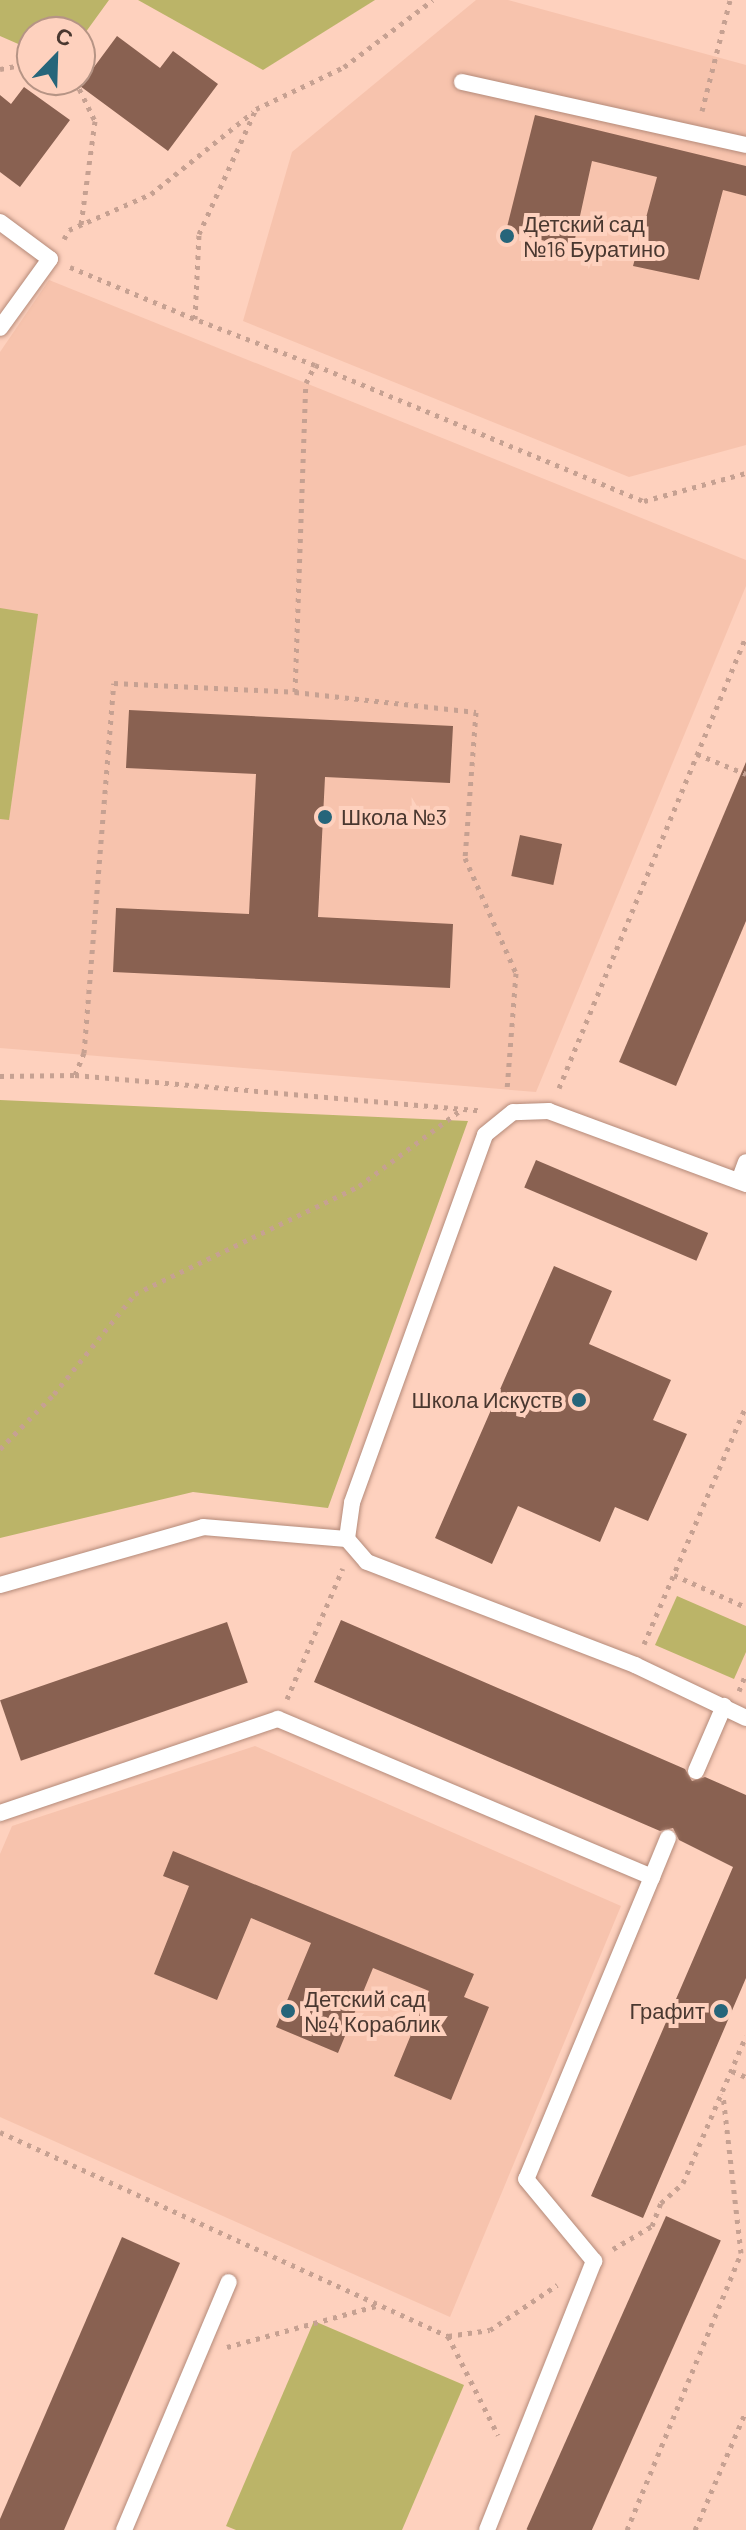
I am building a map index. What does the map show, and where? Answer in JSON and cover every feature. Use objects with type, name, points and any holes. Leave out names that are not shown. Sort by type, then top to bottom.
[{"type":"lane","points":[[462,82],[746,145]]},
{"type":"lane","points":[[0,222],[50,259],[0,328]]},
{"type":"lane","points":[[347,1539],[352,1503],[485,1135],[513,1112],[549,1111],[742,1183],[746,1162]]},
{"type":"lane","points":[[0,1585],[203,1527],[347,1539],[367,1562],[635,1665],[746,1718]]},
{"type":"lane","points":[[696,1771],[724,1706]]},
{"type":"lane","points":[[0,1813],[278,1719],[652,1877]]},
{"type":"lane","points":[[487,2530],[511,2463],[594,2261],[526,2179],[668,1838]]},
{"type":"lane","points":[[124,2530],[229,2282]]},
{"type":"path","points":[[433,0],[344,67],[256,109],[151,194],[69,230],[50,259],[644,501],[746,473]]},
{"type":"path","points":[[696,134],[730,0]]},
{"type":"path","points":[[81,225],[95,121],[83,96]]},
{"type":"path","points":[[195,319],[199,234],[256,109]]},
{"type":"path","points":[[295,692],[306,383],[315,365]]},
{"type":"path","points":[[549,1111],[746,636]]},
{"type":"path","points":[[0,1076],[75,1075],[513,1112],[507,1091],[516,973],[465,858],[476,712],[295,692],[114,683],[84,1053],[75,1075]]},
{"type":"path","points":[[697,754],[746,774]]},
{"type":"path","points":[[0,1449],[54,1394],[135,1294],[359,1186],[462,1109]]},
{"type":"path","points":[[635,1665],[746,1406]]},
{"type":"path","points":[[738,1426],[746,1429]]},
{"type":"path","points":[[278,1719],[343,1567],[347,1539]]},
{"type":"path","points":[[674,1575],[746,1607]]},
{"type":"path","points":[[0,2132],[448,2336],[490,2330],[652,2226],[661,2203],[683,2183],[746,2036]]},
{"type":"path","points":[[732,2071],[746,2077]]},
{"type":"path","points":[[627,2530],[741,2253],[723,2094]]},
{"type":"path","points":[[199,2355],[380,2305]]},
{"type":"path","points":[[448,2336],[511,2463]]},
{"type":"path","points":[[695,2530],[746,2411]]},
{"type":"shaded area","points":[[0,0],[109,0],[96,18],[16,16],[16,43],[0,36]]},
{"type":"shaded area","points":[[138,0],[375,0],[263,70]]},
{"type":"shaded area","name":"Детский сад №16 Буратино","points":[[476,0],[508,0],[746,65],[746,445],[629,477],[243,321],[292,152]]},
{"type":"shaded area","name":"Школа №3","points":[[49,280],[746,560],[746,586],[536,1092],[0,1048],[0,352]]},
{"type":"shaded area","points":[[0,608],[38,614],[9,820],[0,819]]},
{"type":"shaded area","points":[[0,1100],[468,1121],[328,1508],[193,1492],[0,1538]]},
{"type":"shaded area","points":[[677,1596],[746,1626],[746,1652],[734,1679],[655,1645]]},
{"type":"shaded area","name":"Детский сад №4 Кораблик","points":[[255,1746],[621,1906],[450,2317],[0,2117],[0,1854],[12,1826]]},
{"type":"shaded area","points":[[314,2321],[464,2385],[402,2530],[236,2530],[226,2526]]},
{"type":"building","points":[[117,36],[160,68],[173,51],[218,84],[168,151],[94,96],[96,96],[96,64]]},
{"type":"building","points":[[0,95],[11,104],[17,96],[37,96],[70,120],[20,187],[0,172]]},
{"type":"building","points":[[535,115],[746,166],[746,196],[723,190],[699,280],[633,266],[657,177],[592,161],[573,248],[506,231]]},
{"type":"building","points":[[129,710],[453,726],[450,783],[325,777],[318,917],[453,924],[450,988],[113,972],[116,908],[249,914],[256,774],[126,768]]},
{"type":"building","points":[[746,762],[746,921],[676,1086],[619,1062]]},
{"type":"building","points":[[520,835],[562,844],[553,885],[511,876]]},
{"type":"building","points":[[536,1160],[708,1233],[696,1261],[524,1188]]},
{"type":"building","name":"Школа Искуств","points":[[554,1266],[612,1291],[589,1344],[671,1380],[653,1420],[687,1434],[648,1521],[615,1507],[600,1542],[518,1506],[492,1564],[435,1538]]},
{"type":"building","points":[[341,1620],[685,1769],[692,1781],[705,1777],[746,1795],[746,1978],[643,2218],[591,2196],[733,1867],[679,1840],[673,1828],[660,1831],[314,1682]]},
{"type":"building","points":[[227,1622],[248,1683],[21,1761],[0,1700]]},
{"type":"building","points":[[173,1851],[474,1974],[464,1997],[489,2007],[451,2100],[394,2076],[429,1991],[373,1968],[338,2053],[276,2027],[311,1943],[251,1918],[217,2000],[154,1974],[189,1886],[163,1876]]},
{"type":"building","points":[[666,2216],[721,2240],[592,2530],[526,2529]]},
{"type":"building","points":[[122,2237],[180,2263],[64,2530],[0,2530],[0,2519]]},
{"type":"place","name":"Детский сад №16 Буратино","points":[[507,236]]},
{"type":"place","name":"Школа №3","points":[[325,817]]},
{"type":"place","name":"Школа Искуств","points":[[579,1400]]},
{"type":"place","name":"Детский сад №4 Кораблик","points":[[288,2011]]},
{"type":"place","name":"Графит","points":[[721,2011]]}]
